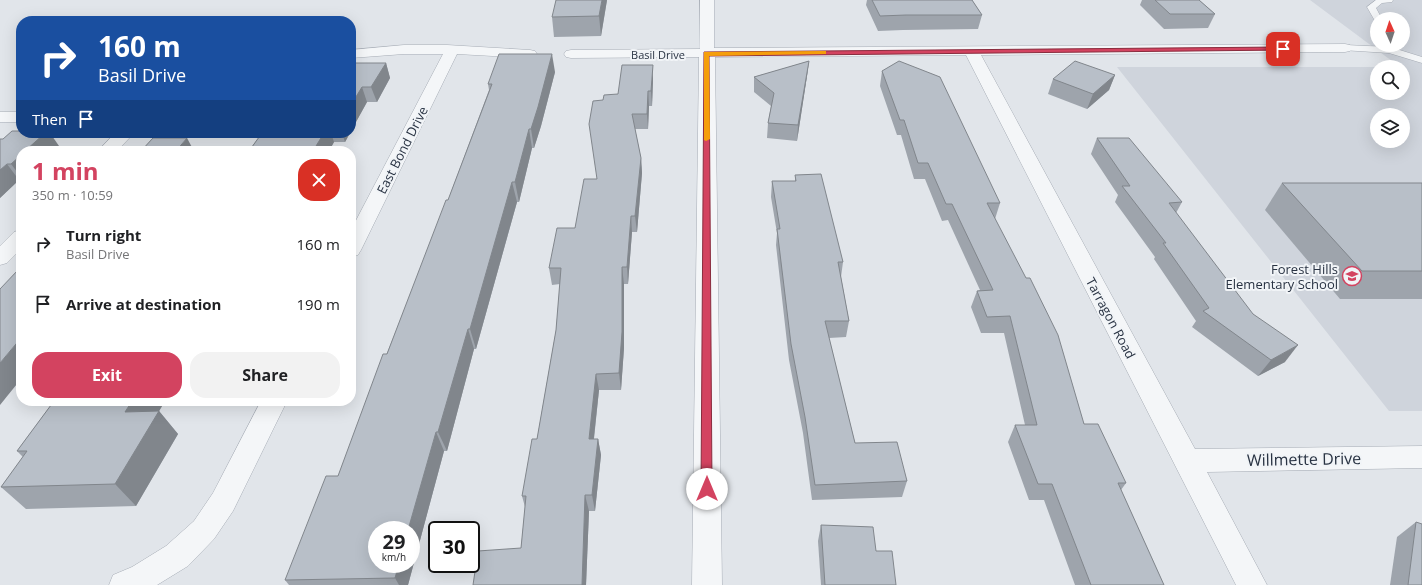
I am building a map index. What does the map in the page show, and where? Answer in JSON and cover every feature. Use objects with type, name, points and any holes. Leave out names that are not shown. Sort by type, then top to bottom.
[{"type":"street","points":[[707,0],[707,585]]},
{"type":"street","name":"Basil Drive","points":[[571,54],[1345,48]]},
{"type":"street","points":[[356,54],[401,50],[452,50],[504,54],[530,54]]},
{"type":"street","name":"East Bond Drive","points":[[356,240],[452,50]]},
{"type":"street","name":"Tarragon Road","points":[[971,52],[1252,585]]},
{"type":"street","points":[[0,117],[16,117]]},
{"type":"street","points":[[112,146],[119,138]]},
{"type":"street","points":[[0,258],[16,242]]},
{"type":"street","points":[[124,585],[143,577],[177,556],[204,530],[223,502],[271,406]]},
{"type":"street","name":"Willmette Drive","points":[[1187,461],[1422,457]]},
{"type":"lane","points":[[1374,12],[1371,7],[1380,1],[1389,0]]},
{"type":"lane","points":[[1345,48],[1370,49]]},
{"type":"lane","points":[[1396,52],[1422,60]]},
{"type":"shaded area","name":"Forest Hills Elementary School","points":[[1310,0],[1422,0],[1422,411],[1389,411],[1117,67],[1370,67],[1370,100],[1410,100],[1410,60],[1391,60],[1380,52],[1410,52],[1410,12],[1370,12],[1370,45]]},
{"type":"building","points":[[556,0],[602,0],[599,16],[552,17]]},
{"type":"building","points":[[872,0],[972,0],[982,15],[880,16]]},
{"type":"building","points":[[1155,0],[1199,0],[1215,14],[1170,14]]},
{"type":"building","points":[[499,54],[552,54],[538,107],[531,129],[529,129],[515,182],[512,182],[470,329],[468,329],[438,432],[436,432],[411,521],[368,521],[368,573],[396,573],[395,578],[285,580],[326,476],[338,476],[383,354],[387,354],[446,200],[448,200],[492,84],[488,84]]},
{"type":"building","points":[[809,61],[798,125],[768,123],[774,93],[754,77]]},
{"type":"building","points":[[899,61],[940,77],[1000,203],[987,203],[1026,278],[1030,278],[1058,335],[1084,424],[1098,424],[1126,483],[1118,483],[1164,585],[1091,585],[1052,484],[1038,484],[1015,425],[1037,425],[1010,316],[987,317],[977,291],[993,290],[952,204],[946,204],[928,163],[918,163],[904,120],[900,120],[882,71]]},
{"type":"building","points":[[1075,61],[1115,75],[1093,94],[1053,79]]},
{"type":"building","points":[[356,63],[386,63],[371,87],[362,87],[356,97]]},
{"type":"building","points":[[622,65],[653,65],[651,91],[648,91],[647,114],[632,114],[641,158],[635,216],[631,216],[627,267],[622,267],[622,332],[619,373],[596,374],[589,439],[598,439],[592,495],[585,495],[582,585],[473,585],[475,573],[480,573],[480,551],[521,548],[526,496],[522,496],[532,439],[537,439],[556,330],[561,268],[549,268],[557,228],[575,228],[584,179],[597,179],[589,124],[593,101],[603,100],[604,95],[618,94]]},
{"type":"building","points":[[12,131],[16,131],[16,138],[39,138],[31,146],[16,146],[16,160],[0,170],[0,139],[3,139]]},
{"type":"building","points":[[153,138],[187,138],[180,146],[146,146]]},
{"type":"building","points":[[258,138],[321,138],[316,146],[253,146]]},
{"type":"building","points":[[1097,138],[1129,138],[1182,202],[1169,203],[1253,314],[1298,345],[1271,360],[1203,311],[1209,308],[1163,243],[1166,243],[1122,186],[1130,186]]},
{"type":"building","points":[[821,174],[843,262],[838,262],[849,321],[825,321],[855,443],[897,442],[907,481],[815,485],[805,417],[791,344],[777,229],[780,229],[772,181],[796,181],[795,175]]},
{"type":"building","points":[[1282,183],[1422,183],[1422,271],[1362,271]]},
{"type":"building","points":[[16,272],[16,344],[0,363],[0,289]]},
{"type":"building","points":[[50,406],[129,406],[125,412],[159,411],[115,484],[1,487],[27,451],[17,451]]},
{"type":"building","points":[[1416,522],[1422,524],[1422,585],[1408,585]]},
{"type":"building","points":[[821,525],[873,527],[876,551],[892,551],[896,585],[825,585]]},
{"type":"slow traffic","points":[[706,139],[706,54],[824,53]]},
{"type":"place","name":"Forest Hills Elementary School","points":[[1352,276]]},
{"type":"route","points":[[707,489],[706,54],[1283,49]]}]
